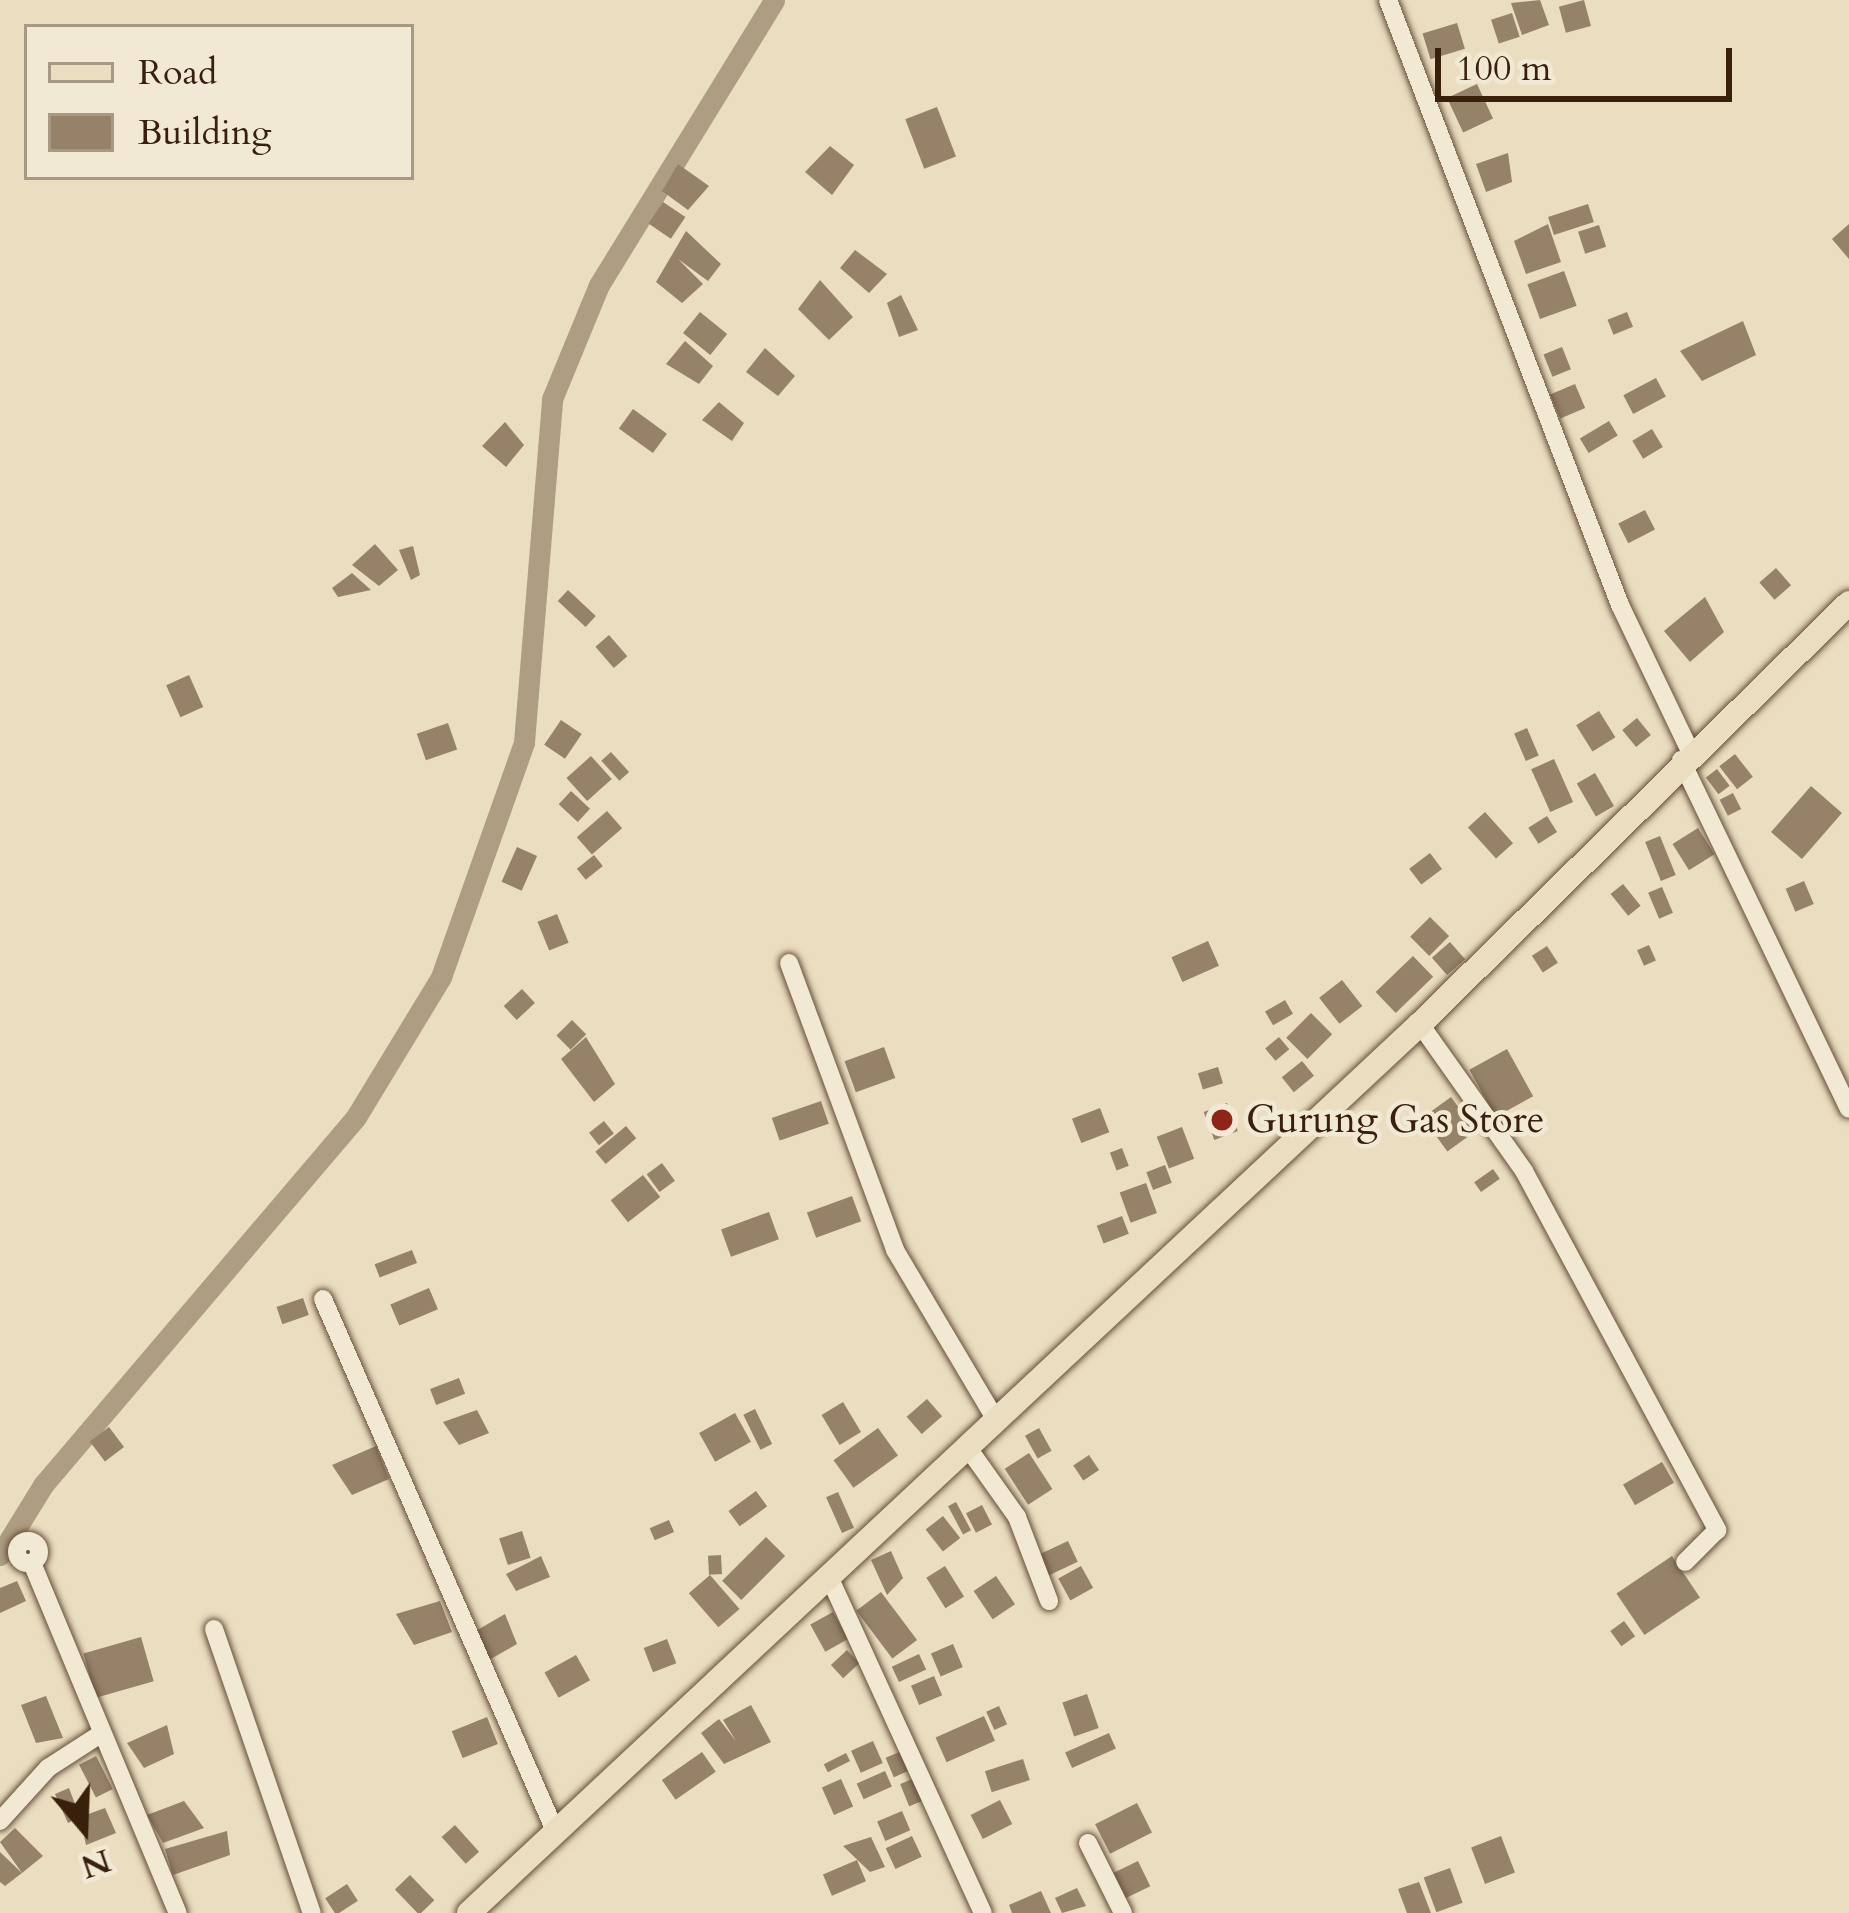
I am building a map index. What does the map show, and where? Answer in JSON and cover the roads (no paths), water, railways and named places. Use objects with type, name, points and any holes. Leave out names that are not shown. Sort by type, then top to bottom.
[{"type":"main road","points":[[469,1913],[1420,1024],[1686,756],[1849,603]]},
{"type":"street","points":[[1388,0],[1620,605],[1849,1109]]},
{"type":"street","points":[[789,963],[895,1250],[996,1420]]},
{"type":"street","points":[[1420,1024],[1524,1171],[1717,1530],[1685,1562]]},
{"type":"street","points":[[323,1299],[556,1833]]},
{"type":"street","points":[[968,1448],[1017,1517],[1049,1600]]},
{"type":"street","points":[[32,1563],[178,1913]]},
{"type":"street","points":[[830,1580],[983,1913]]},
{"type":"street","points":[[214,1629],[312,1913]]},
{"type":"street","points":[[0,1821],[48,1768],[102,1733]]},
{"type":"street","points":[[1088,1843],[1123,1913]]},
{"type":"waterway","points":[[0,1555],[43,1485],[356,1117],[441,977],[524,742],[552,399],[599,285],[774,0]]},
{"type":"place","name":"Gurung Gas Store","points":[[1222,1120]]}]
